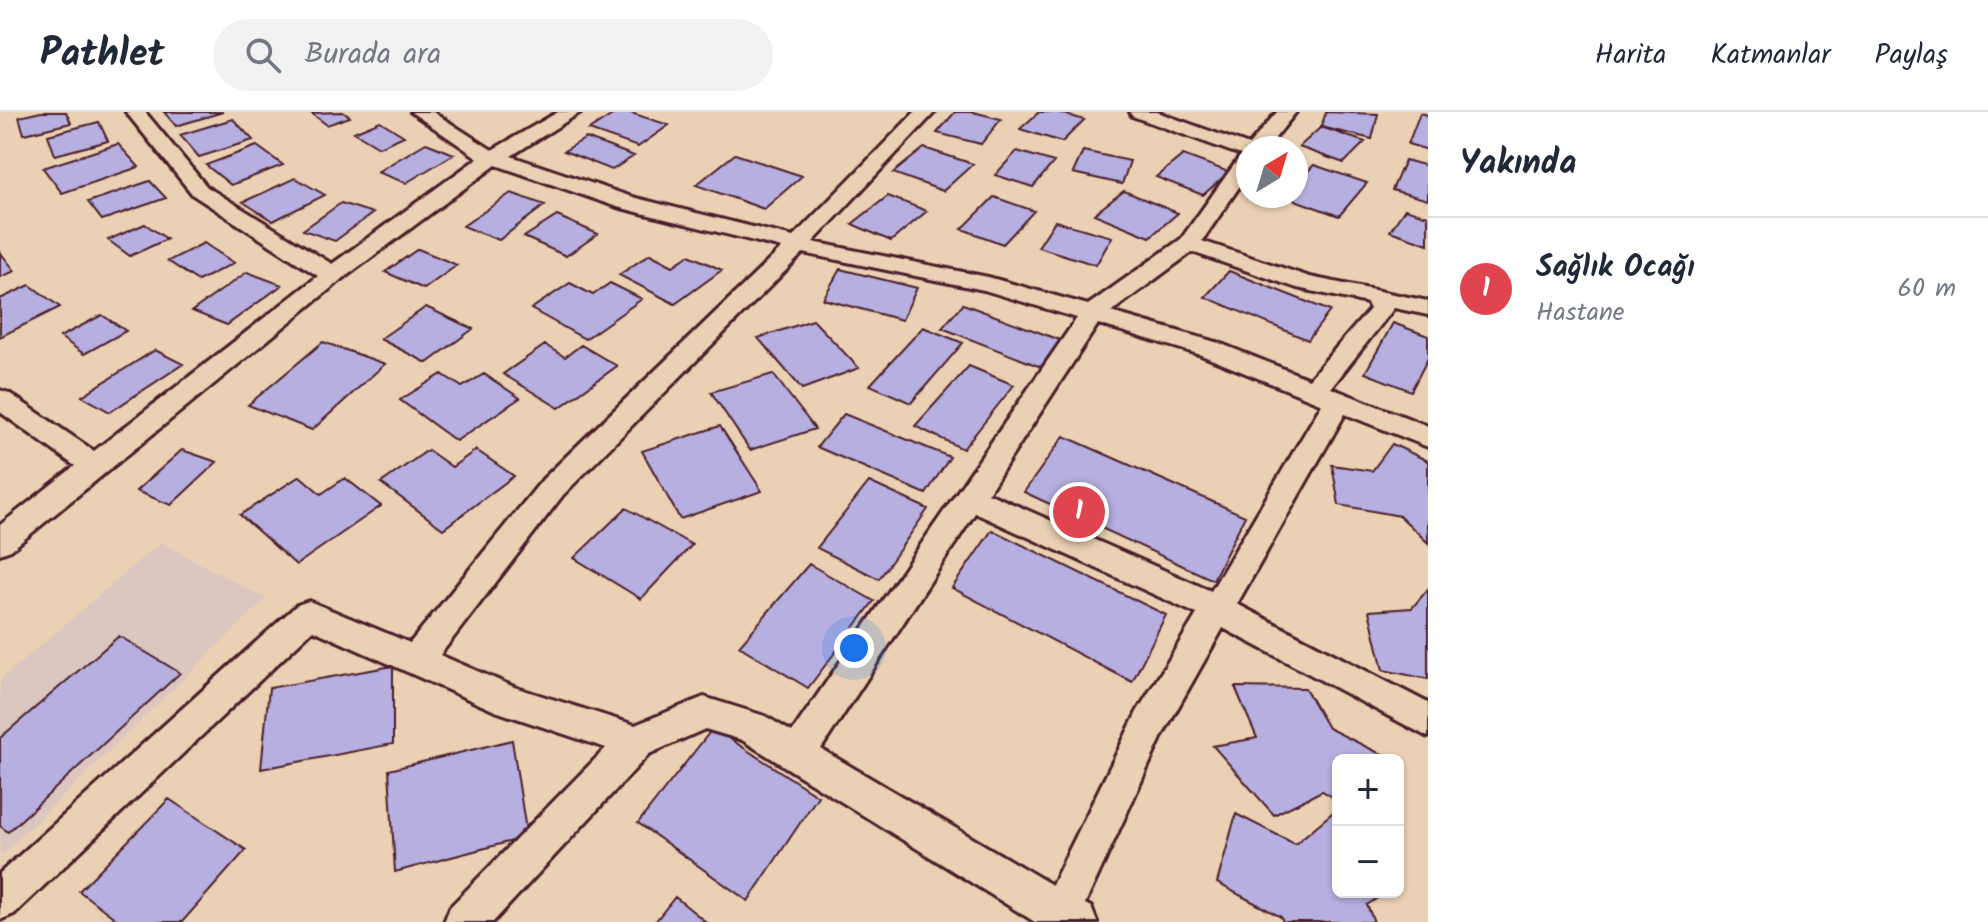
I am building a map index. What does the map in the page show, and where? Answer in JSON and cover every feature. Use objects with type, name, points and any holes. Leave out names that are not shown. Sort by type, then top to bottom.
[{"type":"street","points":[[135,112],[200,191],[333,275]]},
{"type":"street","points":[[420,112],[493,157],[625,202],[798,245],[988,284],[1092,314],[1210,349],[1428,437]]},
{"type":"street","points":[[0,542],[333,275],[493,157],[572,112]]},
{"type":"street","points":[[416,660],[553,487],[798,245],[926,112]]},
{"type":"street","points":[[1139,112],[1236,147]]},
{"type":"street","points":[[1267,136],[1287,112]]},
{"type":"street","points":[[796,756],[1092,314],[1189,244],[1236,176]]},
{"type":"street","points":[[1189,244],[1305,283],[1428,308]]},
{"type":"street","points":[[1325,396],[1383,310],[1377,298]]},
{"type":"street","points":[[465,922],[636,742],[704,713],[752,727],[1064,918],[1150,723],[1333,412],[1325,396]]},
{"type":"street","points":[[0,399],[93,465]]},
{"type":"street","points":[[968,497],[1218,609],[1428,721]]},
{"type":"street","points":[[0,900],[309,614],[507,700],[636,742]]},
{"type":"shaded area","points":[[161,542],[266,599],[0,857],[0,680]]},
{"type":"building","points":[[41,112],[66,112],[71,123],[24,134],[19,117]]},
{"type":"building","points":[[164,112],[223,112],[176,126]]},
{"type":"building","points":[[343,112],[350,117],[327,125],[311,113]]},
{"type":"building","points":[[617,112],[628,112],[669,125],[638,147],[589,130]]},
{"type":"building","points":[[955,112],[973,112],[1001,119],[981,144],[937,133]]},
{"type":"building","points":[[1039,112],[1058,112],[1084,120],[1062,142],[1020,129]]},
{"type":"building","points":[[1326,112],[1378,114],[1372,139],[1321,127]]},
{"type":"building","points":[[1420,113],[1428,115],[1428,150],[1408,144]]},
{"type":"building","points":[[233,119],[253,140],[199,157],[180,135]]},
{"type":"building","points":[[380,121],[404,136],[379,147],[354,132]]},
{"type":"building","points":[[99,122],[108,141],[55,155],[48,135]]},
{"type":"building","points":[[1321,127],[1365,142],[1344,163],[1308,150],[1308,139]]},
{"type":"building","points":[[586,138],[634,156],[612,170],[564,151]]},
{"type":"building","points":[[426,143],[454,154],[406,183],[377,172]]},
{"type":"building","points":[[118,144],[139,167],[62,193],[43,168]]},
{"type":"building","points":[[257,146],[283,165],[231,185],[206,165]]},
{"type":"building","points":[[924,148],[973,164],[943,191],[893,173]]},
{"type":"building","points":[[1017,151],[1054,162],[1033,187],[995,175]]},
{"type":"building","points":[[1083,151],[1130,161],[1122,184],[1073,173]]},
{"type":"building","points":[[735,154],[802,176],[764,209],[696,185]]},
{"type":"building","points":[[1183,155],[1229,172],[1203,195],[1156,177]]},
{"type":"building","points":[[1405,160],[1428,166],[1428,200],[1392,190]]},
{"type":"building","points":[[1314,165],[1367,183],[1339,216],[1308,205],[1308,171]]},
{"type":"building","points":[[295,178],[325,195],[273,221],[243,202]]},
{"type":"building","points":[[150,181],[166,198],[102,220],[88,202]]},
{"type":"building","points":[[1124,191],[1178,213],[1150,237],[1094,214]]},
{"type":"building","points":[[511,193],[545,205],[499,240],[463,226]]},
{"type":"building","points":[[888,196],[927,211],[891,241],[852,224]]},
{"type":"building","points":[[994,197],[1034,211],[1003,244],[962,229]]},
{"type":"building","points":[[341,203],[373,213],[335,241],[303,230]]},
{"type":"building","points":[[1405,209],[1428,216],[1428,244],[1390,231]]},
{"type":"building","points":[[557,216],[598,234],[566,256],[524,237]]},
{"type":"building","points":[[1055,221],[1112,237],[1096,265],[1038,247]]},
{"type":"building","points":[[145,224],[167,239],[130,256],[108,240]]},
{"type":"building","points":[[204,243],[234,263],[198,281],[168,261]]},
{"type":"building","points":[[418,249],[457,265],[424,289],[385,272]]},
{"type":"building","points":[[0,252],[15,271],[0,277]]},
{"type":"building","points":[[650,254],[673,266],[689,255],[722,270],[675,304],[619,275]]},
{"type":"building","points":[[840,269],[917,288],[902,320],[823,299]]},
{"type":"building","points":[[1229,271],[1330,311],[1308,340],[1205,297]]},
{"type":"building","points":[[247,272],[282,285],[227,325],[192,311]]},
{"type":"building","points":[[570,283],[593,295],[610,283],[642,299],[585,339],[531,309]]},
{"type":"building","points":[[30,285],[60,307],[0,337],[0,299]]},
{"type":"building","points":[[963,304],[1060,340],[1041,367],[942,328]]},
{"type":"building","points":[[426,307],[473,329],[427,363],[380,339]]},
{"type":"building","points":[[102,315],[126,331],[84,354],[60,337]]},
{"type":"building","points":[[813,320],[859,368],[802,389],[758,338]]},
{"type":"building","points":[[1393,323],[1428,336],[1428,358],[1411,391],[1365,373]]},
{"type":"building","points":[[923,327],[963,343],[911,403],[870,385]]},
{"type":"building","points":[[323,342],[385,364],[312,430],[248,405]]},
{"type":"building","points":[[545,345],[565,357],[581,345],[617,366],[559,408],[503,374]]},
{"type":"building","points":[[155,350],[183,364],[110,412],[82,396]]},
{"type":"building","points":[[969,366],[1014,385],[963,449],[915,426]]},
{"type":"building","points":[[442,374],[462,387],[484,374],[520,398],[456,441],[400,400]]},
{"type":"building","points":[[773,374],[815,429],[750,450],[711,392]]},
{"type":"building","points":[[844,414],[950,457],[926,494],[817,447]]},
{"type":"building","points":[[720,426],[762,491],[680,519],[642,451]]},
{"type":"building","points":[[1064,436],[1245,516],[1213,580],[1024,492]]},
{"type":"building","points":[[1392,444],[1428,461],[1428,543],[1400,516],[1339,505],[1332,465],[1372,471]]},
{"type":"building","points":[[182,450],[217,462],[171,505],[136,491]]},
{"type":"building","points":[[428,450],[452,467],[476,450],[514,476],[443,529],[381,483]]},
{"type":"building","points":[[300,476],[321,494],[345,478],[381,506],[296,565],[240,515]]},
{"type":"building","points":[[869,482],[928,509],[879,579],[817,548]]},
{"type":"building","points":[[626,508],[692,545],[641,599],[574,558]]},
{"type":"building","points":[[992,530],[1166,615],[1132,682],[952,588]]},
{"type":"building","points":[[809,564],[874,601],[808,688],[739,646]]},
{"type":"building","points":[[1428,589],[1428,679],[1383,670],[1369,611],[1412,608]]},
{"type":"building","points":[[119,636],[180,673],[8,832],[0,826],[0,738]]},
{"type":"building","points":[[393,666],[393,744],[261,769],[269,688]]},
{"type":"building","points":[[1235,687],[1305,688],[1328,728],[1381,754],[1332,754],[1332,797],[1322,791],[1274,815],[1213,746],[1257,738]]},
{"type":"building","points":[[713,728],[818,796],[748,901],[638,823]]},
{"type":"building","points":[[512,740],[527,837],[395,872],[389,770]]},
{"type":"building","points":[[169,799],[246,850],[182,922],[120,922],[79,891]]},
{"type":"building","points":[[1332,813],[1332,898],[1377,898],[1367,905],[1374,922],[1283,922],[1281,917],[1217,883],[1236,814],[1295,844]]},
{"type":"building","points":[[675,897],[706,922],[655,922]]},
{"type":"place","name":"Sağlık Ocağı","points":[[1079,512]]}]
